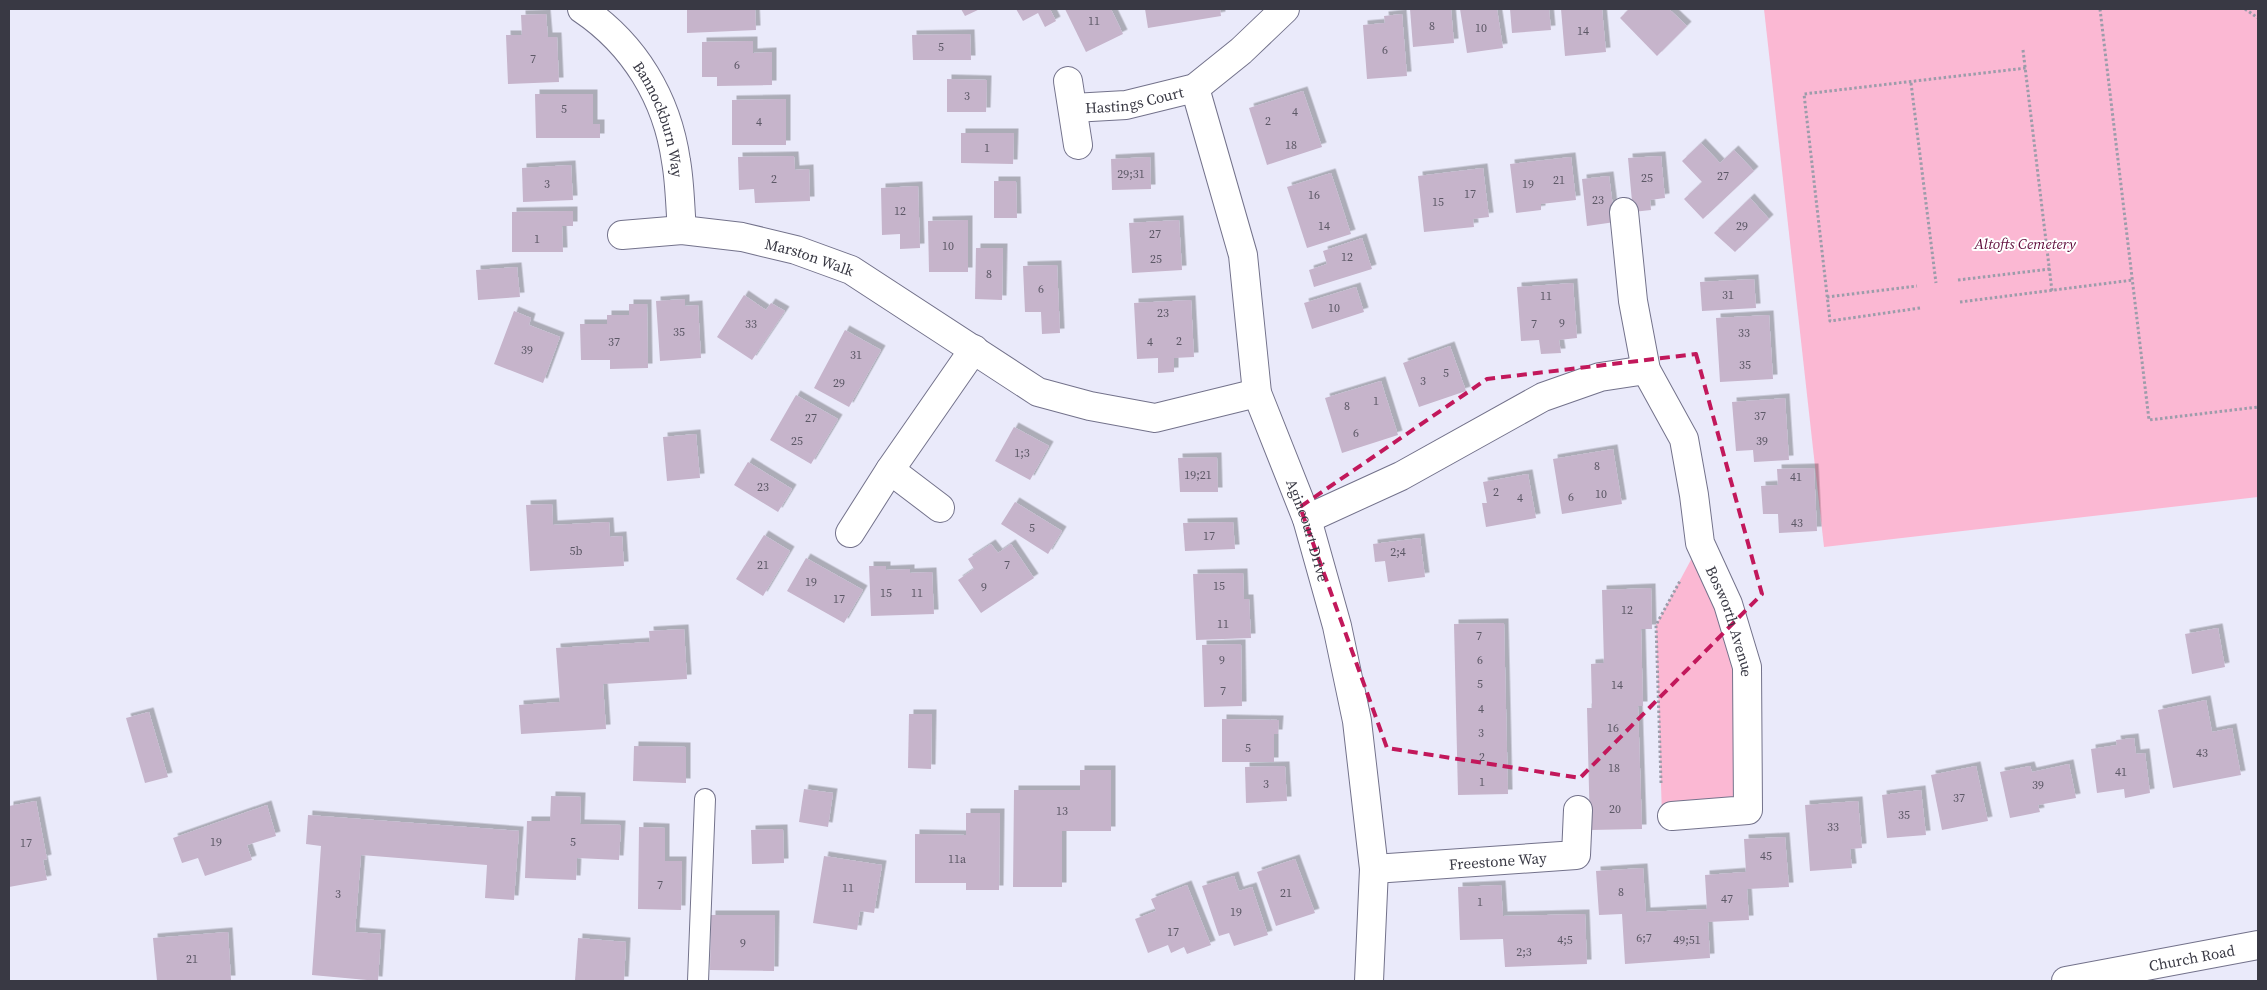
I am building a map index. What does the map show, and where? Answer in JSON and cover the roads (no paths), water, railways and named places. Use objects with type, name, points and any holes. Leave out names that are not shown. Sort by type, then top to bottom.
[{"type":"street","name":"Hastings Court","points":[[1073,108],[1126,105],[1195,88],[1241,51],[1284,9]]},
{"type":"street","name":"Bannockburn Way","points":[[599,14],[634,56],[663,109],[676,160],[682,230]]},
{"type":"street","name":"Hastings Court","points":[[1068,80],[1078,145]]},
{"type":"street","name":"Agincourt Drive","points":[[1195,88],[1243,255],[1257,393],[1307,519],[1337,626],[1357,721],[1374,869],[1369,981]]},
{"type":"street","name":"Bosworth Avenue","points":[[1624,212],[1634,301],[1646,370],[1684,439],[1700,543],[1728,604],[1747,667],[1748,810],[1672,816]]},
{"type":"street","name":"Marston Walk","points":[[622,235],[682,230],[742,237],[796,250],[851,270],[1038,392],[1090,406],[1155,418],[1257,393]]},
{"type":"street","points":[[850,533],[890,470],[974,349]]},
{"type":"street","points":[[1307,519],[1401,476],[1543,397],[1600,377],[1646,370]]},
{"type":"street","points":[[890,470],[940,508]]},
{"type":"street","name":"Freestone Way","points":[[1374,869],[1576,855],[1578,810]]},
{"type":"street","name":"Church Road","points":[[2066,981],[2258,945]]},
{"type":"lane","points":[[698,981],[705,799]]},
{"type":"park label","name":"Altofts Cemetery","points":[[2025,243]]}]
